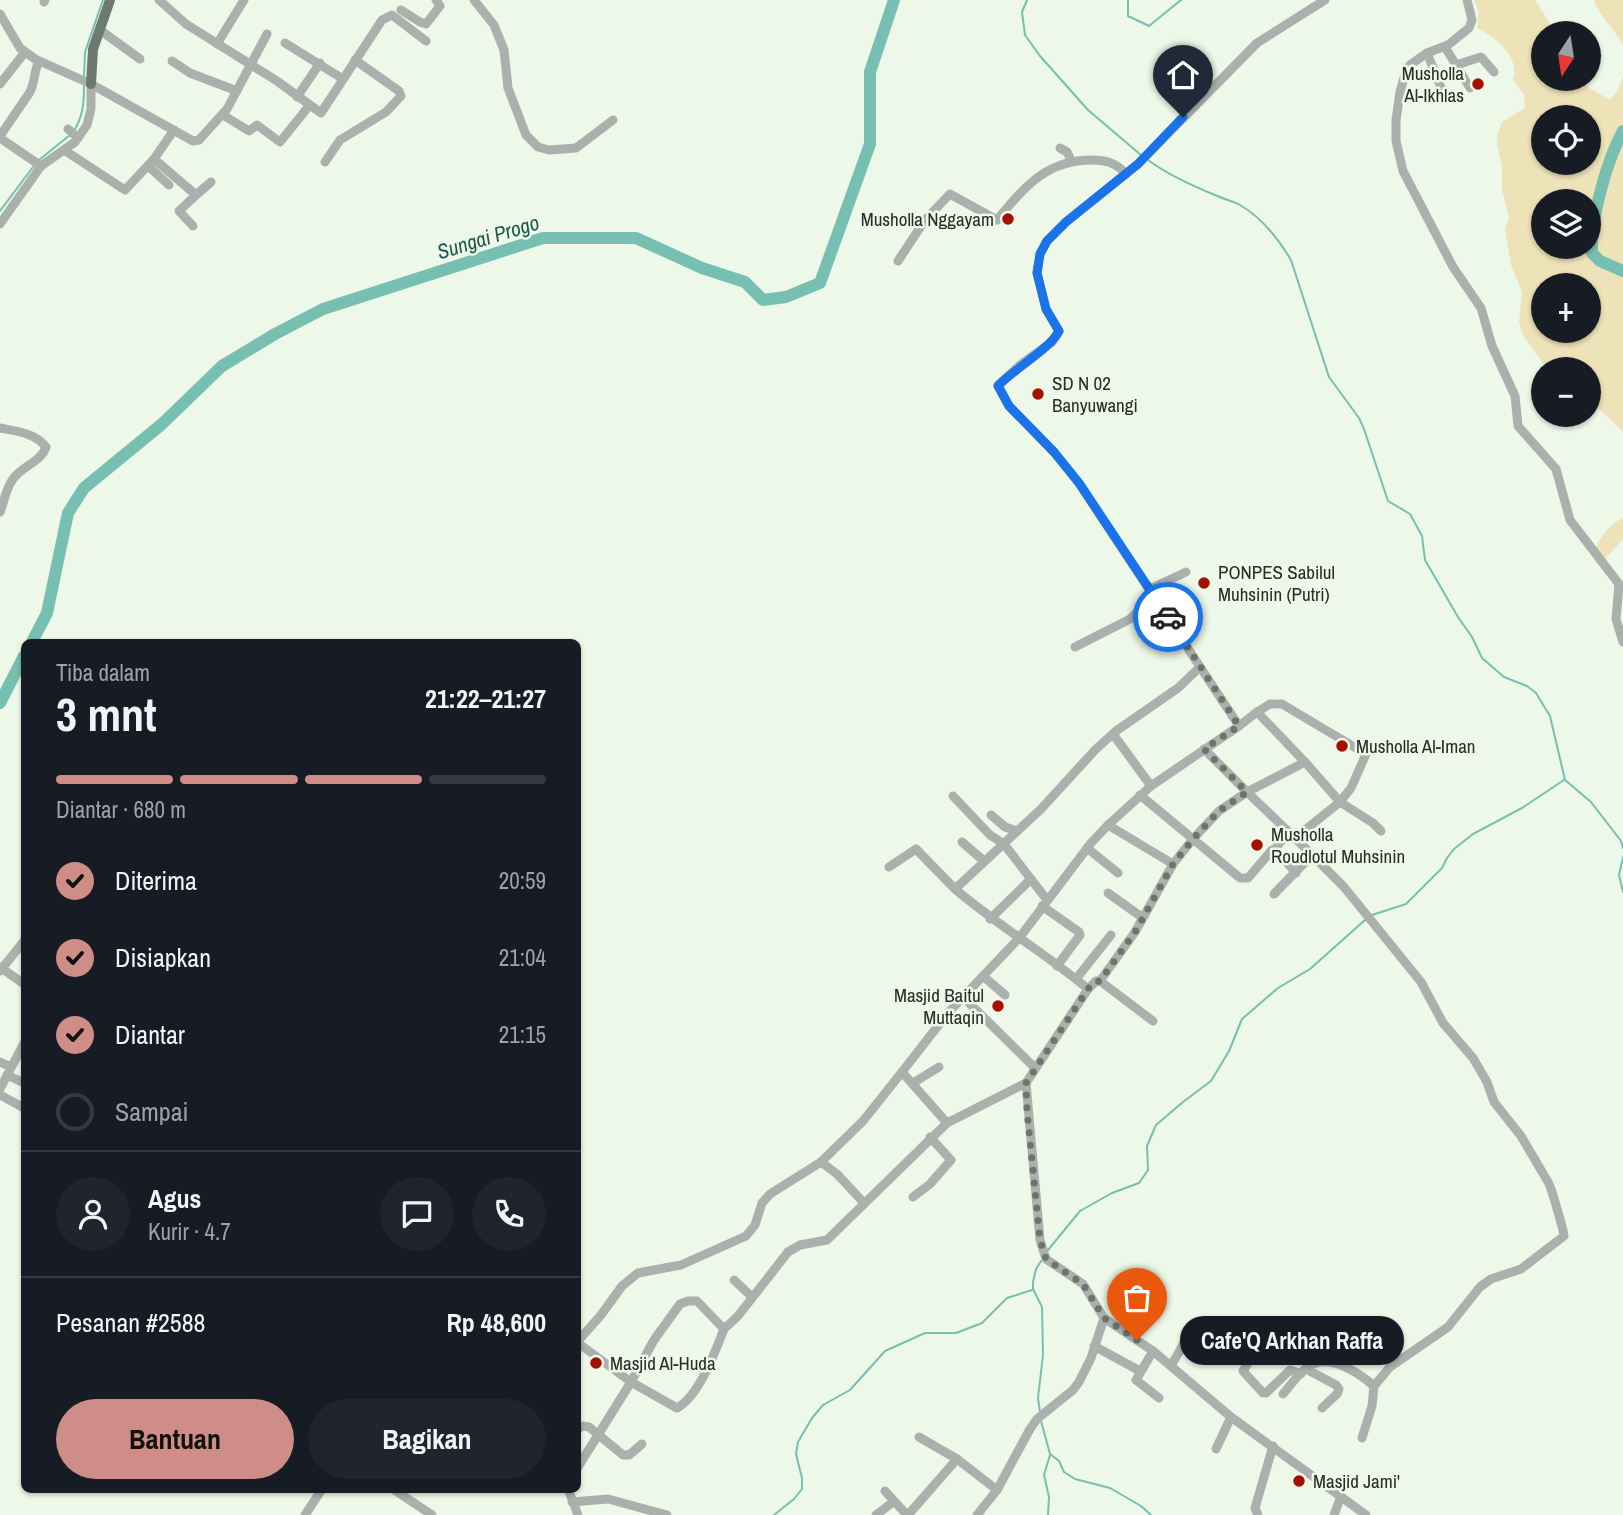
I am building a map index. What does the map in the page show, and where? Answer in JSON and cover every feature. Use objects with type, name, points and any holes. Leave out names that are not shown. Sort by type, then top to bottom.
[{"type":"main road","points":[[91,84],[91,61],[110,0]]},
{"type":"street","points":[[159,0],[186,24],[250,64],[309,106],[323,112],[382,20],[401,10],[408,0]]},
{"type":"street","points":[[217,44],[244,0]]},
{"type":"street","points":[[401,10],[426,24],[440,6],[436,0]]},
{"type":"street","points":[[474,0],[495,25],[504,50],[508,88],[526,135],[538,147],[549,150],[576,148],[613,120]]},
{"type":"street","points":[[1239,726],[1079,483],[1054,452],[1009,406],[998,386],[1020,365],[1052,342],[1059,331],[1046,309],[1037,273],[1040,254],[1047,241],[1066,222],[1138,164],[1257,43],[1325,0]]},
{"type":"street","points":[[1467,0],[1472,20],[1469,28],[1445,47],[1427,53],[1410,65],[1400,92],[1395,120],[1396,141],[1404,171],[1453,267],[1481,308],[1492,346],[1515,396],[1518,426],[1556,468],[1570,520],[1621,582],[1616,620],[1623,642]]},
{"type":"street","points":[[0,14],[25,52],[91,84],[190,141],[200,141],[223,115],[267,34]]},
{"type":"street","points":[[392,15],[426,41]]},
{"type":"street","points":[[100,30],[140,59]]},
{"type":"street","points":[[285,43],[343,79]]},
{"type":"street","points":[[1445,47],[1470,88]]},
{"type":"street","points":[[0,85],[25,52]]},
{"type":"street","points":[[1427,53],[1444,95]]},
{"type":"street","points":[[1456,65],[1481,57],[1494,72]]},
{"type":"street","points":[[325,162],[340,139],[386,112],[401,96],[399,91],[355,60]]},
{"type":"street","points":[[0,153],[2,136],[30,92],[39,61]]},
{"type":"street","points":[[172,61],[190,73],[237,92]]},
{"type":"street","points":[[297,97],[320,63]]},
{"type":"street","points":[[0,224],[4,207],[41,166],[64,150],[73,133],[90,117],[91,84]]},
{"type":"street","points":[[223,115],[249,131],[257,125],[280,142],[309,106]]},
{"type":"street","points":[[64,150],[122,190],[128,189],[174,130]]},
{"type":"street","points":[[2,136],[41,166]]},
{"type":"street","points":[[1060,148],[1067,152],[1072,162]]},
{"type":"street","points":[[898,261],[925,220],[950,194],[997,220],[1028,184],[1057,165],[1102,160],[1116,164],[1126,174]]},
{"type":"street","points":[[151,162],[169,185]]},
{"type":"street","points":[[151,162],[195,195]]},
{"type":"street","points":[[192,226],[179,211],[211,182]]},
{"type":"street","points":[[0,428],[29,435],[43,442],[46,447],[41,456],[12,480],[0,512]]},
{"type":"street","points":[[1075,646],[1130,619],[1151,593],[1186,572]]},
{"type":"street","points":[[955,889],[1004,844],[1113,734],[1178,688],[1200,667]]},
{"type":"street","points":[[581,1338],[638,1273],[681,1265],[746,1236],[755,1224],[762,1203],[770,1194],[821,1162],[863,1121],[948,1013],[1020,937],[1087,848],[1108,825],[1151,786],[1270,704],[1282,704],[1366,754],[1352,788],[1340,802],[1292,835],[1248,878],[1243,879],[1140,796]]},
{"type":"street","points":[[1257,712],[1340,802],[1381,831]]},
{"type":"street","points":[[1113,734],[1151,786]]},
{"type":"street","points":[[1204,749],[1344,887],[1421,982],[1443,1023],[1473,1058],[1487,1082],[1494,1102],[1521,1136],[1552,1189],[1553,1203],[1565,1233],[1521,1269],[1491,1279],[1480,1287],[1448,1327],[1390,1367],[1374,1386],[1372,1406],[1362,1438]]},
{"type":"street","points":[[581,1344],[631,1382],[670,1405],[680,1407],[702,1379],[724,1329],[738,1316],[788,1252],[800,1245],[827,1240],[947,1123],[1026,1083],[1092,983],[1100,981],[1143,918],[1173,864],[1193,839],[1219,811],[1247,792],[1305,762]]},
{"type":"street","points":[[953,796],[990,835],[1004,844],[1031,879],[1045,903],[1079,932],[1080,935],[1057,966]]},
{"type":"street","points":[[990,815],[1005,827],[1017,831]]},
{"type":"street","points":[[1108,825],[1173,864]]},
{"type":"street","points":[[962,842],[984,861]]},
{"type":"street","points":[[1087,848],[1118,873]]},
{"type":"street","points":[[889,866],[916,849],[955,889],[990,919],[1020,937],[1088,989]]},
{"type":"street","points":[[1275,849],[1296,873]]},
{"type":"street","points":[[1274,894],[1312,855]]},
{"type":"street","points":[[990,919],[1031,879]]},
{"type":"street","points":[[1108,893],[1143,918]]},
{"type":"street","points":[[1076,979],[1111,935]]},
{"type":"street","points":[[21,944],[1,969],[21,982]]},
{"type":"street","points":[[983,975],[1005,995]]},
{"type":"street","points":[[1100,981],[1153,1021]]},
{"type":"street","points":[[963,997],[1035,1068]]},
{"type":"street","points":[[0,1089],[9,1071],[21,1058]]},
{"type":"street","points":[[0,1062],[21,1081]]},
{"type":"street","points":[[913,1083],[939,1067]]},
{"type":"street","points":[[902,1072],[947,1123]]},
{"type":"street","points":[[1026,1083],[1040,1240],[1046,1259],[1083,1284],[1104,1318],[1153,1351],[1231,1417],[1366,1515]]},
{"type":"street","points":[[0,1095],[21,1106]]},
{"type":"street","points":[[913,1197],[930,1184],[951,1160],[930,1137]]},
{"type":"street","points":[[821,1162],[864,1203]]},
{"type":"street","points":[[734,1280],[752,1297]]},
{"type":"street","points":[[581,1462],[672,1311],[684,1302],[696,1301],[724,1329]]},
{"type":"street","points":[[977,1515],[997,1490],[1037,1419],[1079,1382],[1088,1367],[1104,1318]]},
{"type":"street","points":[[1224,1355],[1212,1341],[1212,1337],[1231,1322],[1238,1322],[1262,1341],[1243,1371],[1263,1393],[1290,1370],[1303,1372],[1339,1389],[1338,1394],[1322,1408]]},
{"type":"street","points":[[1171,1366],[1188,1336]]},
{"type":"street","points":[[1094,1346],[1140,1371]]},
{"type":"street","points":[[1153,1351],[1136,1381],[1159,1398]]},
{"type":"street","points":[[1283,1394],[1313,1364],[1329,1362],[1350,1370],[1374,1386]]},
{"type":"street","points":[[1216,1450],[1231,1417]]},
{"type":"street","points":[[581,1428],[586,1426],[623,1455],[629,1455],[642,1444]]},
{"type":"street","points":[[919,1437],[957,1459],[997,1490]]},
{"type":"street","points":[[1258,1515],[1255,1508],[1273,1446]]},
{"type":"street","points":[[884,1491],[893,1502],[912,1514],[957,1459]]},
{"type":"street","points":[[305,1515],[319,1493]]},
{"type":"street","points":[[399,1493],[432,1515]]},
{"type":"street","points":[[569,1493],[575,1511],[608,1499],[667,1515]]},
{"type":"street","points":[[1334,1515],[1340,1496]]},
{"type":"street","points":[[876,1515],[893,1502]]},
{"type":"shaded area","points":[[1474,0],[1535,0],[1548,21],[1531,21],[1531,91],[1595,91],[1610,100],[1623,77],[1623,432],[1601,411],[1601,357],[1539,357],[1523,335],[1519,322],[1522,292],[1511,265],[1505,229],[1509,217],[1502,190],[1502,167],[1497,144],[1502,122],[1525,108],[1524,95],[1513,80],[1513,63],[1510,56],[1498,42],[1477,28],[1479,13]]},
{"type":"shaded area","points":[[1594,0],[1623,0],[1623,46],[1600,12]]},
{"type":"shaded area","points":[[1623,518],[1623,539],[1599,566],[1592,556],[1598,544],[1608,529]]},
{"type":"waterway","points":[[84,77],[85,52],[103,0]]},
{"type":"waterway","name":"Sungai Progo","points":[[34,639],[47,613],[68,513],[84,488],[162,424],[222,366],[323,309],[543,238],[636,238],[702,268],[745,282],[763,300],[786,297],[820,283],[870,144],[870,72],[894,0]]},
{"type":"waterway","points":[[1027,0],[1022,12],[1025,35],[1040,56],[1088,110],[1141,155]]},
{"type":"waterway","points":[[1128,0],[1128,16],[1149,26],[1181,0]]},
{"type":"waterway","points":[[74,131],[82,109],[84,86]]},
{"type":"waterway","points":[[1623,131],[1601,190],[1592,239],[1592,253],[1600,261],[1623,271]]},
{"type":"waterway","points":[[39,160],[70,135]]},
{"type":"waterway","points":[[1148,160],[1181,180],[1248,210],[1281,245],[1291,260],[1329,377],[1359,418],[1388,501],[1410,514],[1422,536],[1425,560],[1482,658],[1504,677],[1527,686],[1536,693],[1550,716],[1565,780],[1591,802],[1621,841],[1623,848]]},
{"type":"waterway","points":[[0,211],[33,167]]},
{"type":"waterway","name":"Sungai Progo","points":[[0,703],[21,662]]},
{"type":"waterway","points":[[1372,915],[1406,904],[1442,868],[1454,849],[1473,834],[1522,808],[1564,780]]},
{"type":"waterway","points":[[1623,857],[1619,875],[1623,892]]},
{"type":"waterway","points":[[1048,1250],[1080,1211],[1112,1193],[1139,1183],[1148,1170],[1147,1146],[1156,1125],[1211,1081],[1229,1051],[1242,1019],[1278,988],[1310,969],[1365,920]]},
{"type":"waterway","points":[[1040,1412],[1038,1398],[1043,1355],[1042,1307],[1033,1289],[1033,1282],[1041,1261]]},
{"type":"waterway","points":[[774,1515],[802,1489],[796,1454],[798,1442],[823,1405],[850,1390],[885,1351],[925,1333],[956,1333],[982,1323],[1007,1298],[1032,1290]]},
{"type":"waterway","points":[[1041,1421],[1050,1454],[1059,1461],[1064,1472],[1075,1479],[1110,1488],[1151,1515]]},
{"type":"waterway","points":[[1048,1515],[1049,1497],[1044,1475],[1050,1455]]},
{"type":"way so far","points":[[1137,1340],[1104,1318],[1083,1284],[1046,1259],[1040,1240],[1026,1083],[1092,983],[1100,981],[1135,932],[1173,864],[1219,811],[1247,792],[1204,749],[1239,726],[1168,617]]},
{"type":"place","name":"Musholla Al-Ikhlas","points":[[1478,84]]},
{"type":"place","name":"Musholla Nggayam","points":[[1008,219]]},
{"type":"place","name":"SD N 02 Banyuwangi","points":[[1038,394]]},
{"type":"place","name":"PONPES Sabilul Muhsinin (Putri)","points":[[1204,583]]},
{"type":"place","name":"Musholla Al-Iman","points":[[1342,746]]},
{"type":"place","name":"Musholla Roudlotul Muhsinin","points":[[1257,845]]},
{"type":"place","name":"Masjid Baitul Muttaqin","points":[[998,1006]]},
{"type":"place","name":"Cafe'Q Arkhan Raffa","points":[[1137,1340]]},
{"type":"place","name":"Masjid Al-Huda","points":[[596,1363]]},
{"type":"place","name":"Masjid Jami'","points":[[1299,1481]]},
{"type":"route","points":[[1168,617],[1079,483],[1054,452],[1009,406],[998,386],[1020,365],[1052,342],[1059,331],[1046,309],[1037,273],[1040,254],[1047,241],[1066,222],[1138,164],[1183,117]]}]
